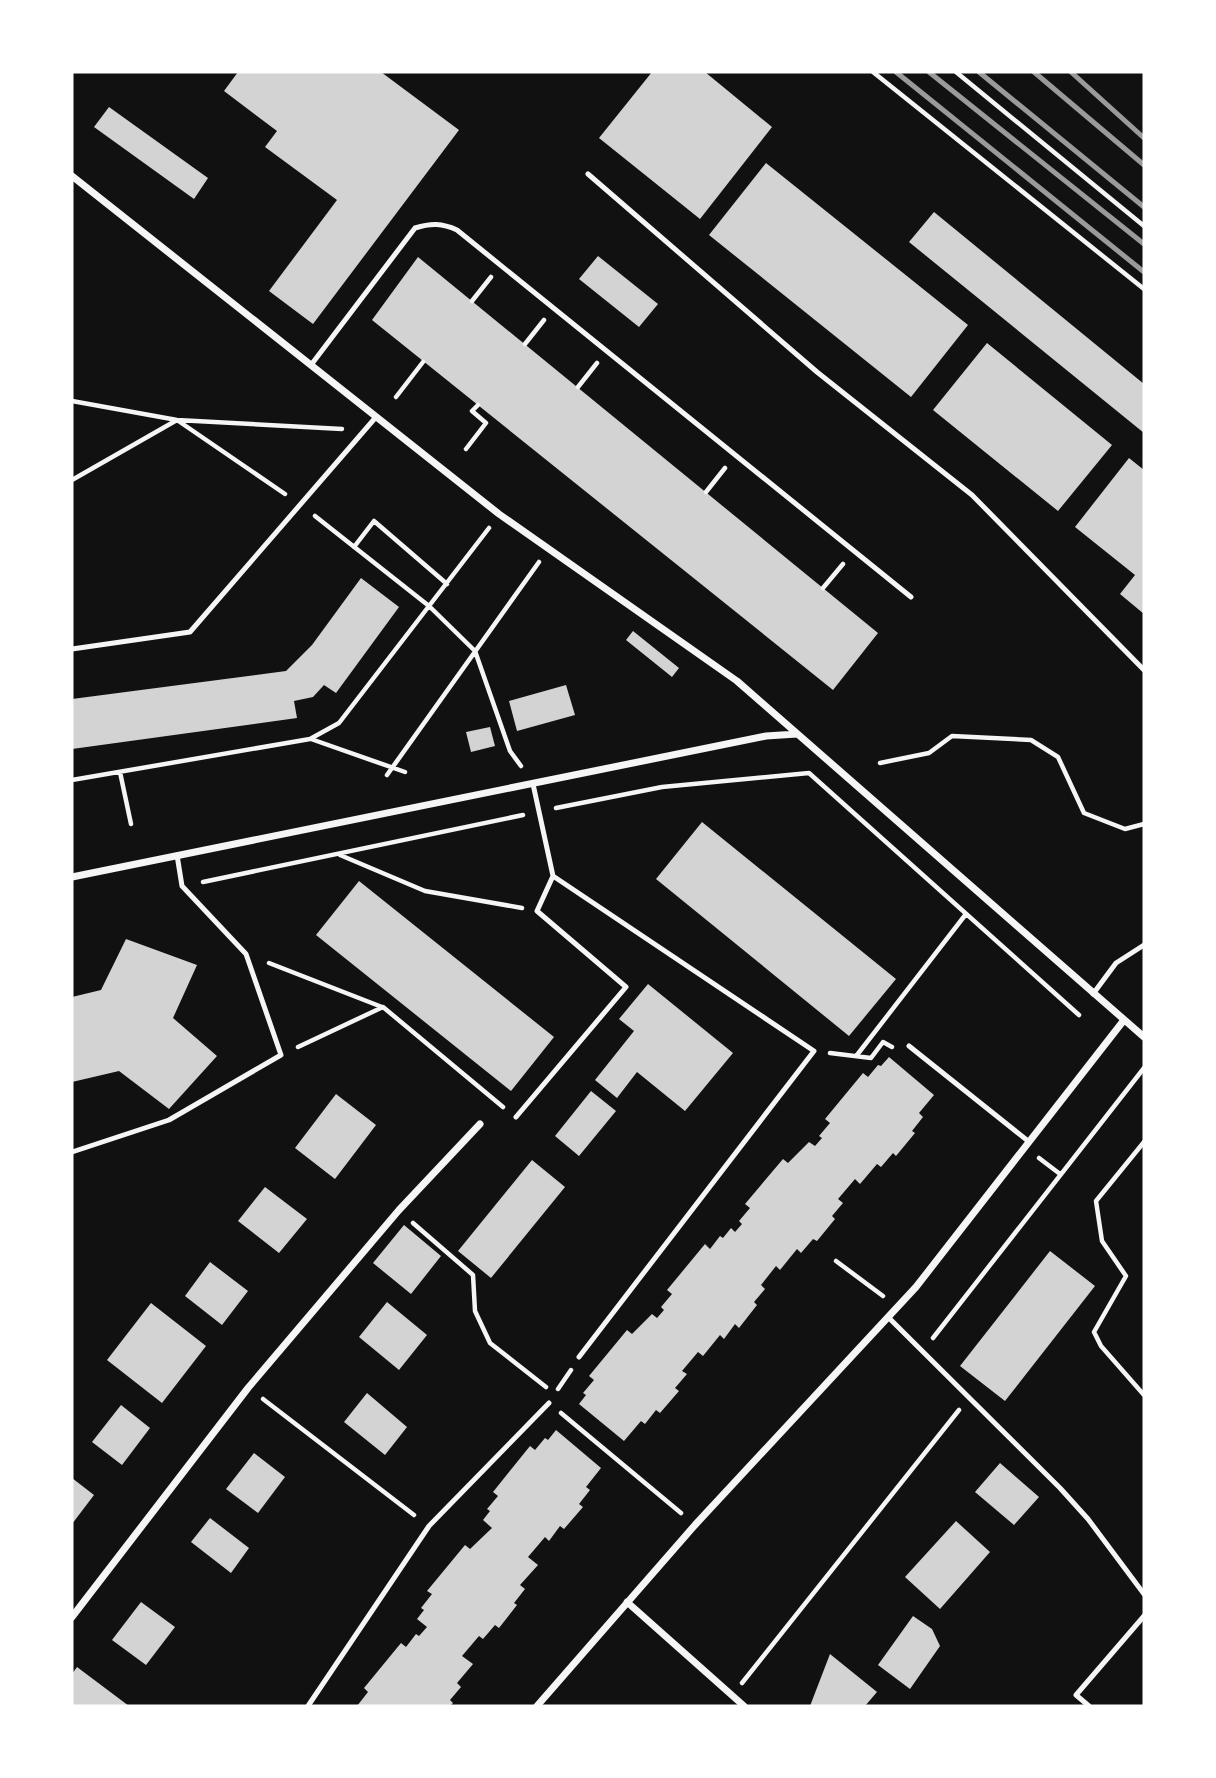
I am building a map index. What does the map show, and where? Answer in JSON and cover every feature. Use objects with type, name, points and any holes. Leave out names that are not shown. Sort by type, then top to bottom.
[{"type":"street","points":[[72,176],[499,514],[737,681],[1144,1037]]},
{"type":"street","points":[[72,877],[766,736],[797,734]]},
{"type":"street","points":[[537,1706],[695,1525],[916,1287],[1124,1020]]},
{"type":"street","points":[[72,1617],[248,1388],[398,1210],[480,1124]]},
{"type":"street","points":[[627,1602],[744,1706]]},
{"type":"lane","points":[[588,174],[817,372],[972,495],[1144,670]]},
{"type":"lane","points":[[311,365],[415,228],[429,223],[445,224],[457,230],[911,597]]},
{"type":"lane","points":[[72,649],[190,632],[376,417]]},
{"type":"lane","points":[[516,1117],[626,988],[537,911],[553,876],[533,784]]},
{"type":"lane","points":[[72,1152],[169,1120],[281,1055],[246,954],[182,886],[177,855]]},
{"type":"lane","points":[[553,876],[814,1051],[579,1357]]},
{"type":"lane","points":[[1093,994],[1116,963],[1144,945]]},
{"type":"lane","points":[[909,1046],[1028,1141]]},
{"type":"lane","points":[[889,1318],[1060,1488],[1088,1519],[1144,1594]]},
{"type":"lane","points":[[307,1706],[429,1526],[549,1403]]},
{"type":"lane","points":[[1089,1706],[1076,1695],[1144,1616]]},
{"type":"path","points":[[873,72],[1144,289]]},
{"type":"path","points":[[956,72],[1144,226]]},
{"type":"path","points":[[472,301],[500,265]]},
{"type":"path","points":[[525,344],[554,308]]},
{"type":"path","points":[[578,387],[607,351]]},
{"type":"path","points":[[396,397],[424,362]]},
{"type":"path","points":[[72,401],[177,420],[365,430]]},
{"type":"path","points":[[466,449],[486,423],[472,411],[478,405]]},
{"type":"path","points":[[72,480],[177,420]]},
{"type":"path","points":[[177,420],[301,505],[429,606],[475,651],[510,751],[533,784]]},
{"type":"path","points":[[706,492],[736,455]]},
{"type":"path","points":[[72,779],[310,739],[339,723],[499,514]]},
{"type":"path","points":[[354,547],[374,521],[447,584]]},
{"type":"path","points":[[824,588],[853,551]]},
{"type":"path","points":[[387,775],[540,561]]},
{"type":"path","points":[[880,763],[929,753],[952,736],[1031,740],[1058,757],[1084,813],[1125,829],[1144,824]]},
{"type":"path","points":[[310,739],[405,772]]},
{"type":"path","points":[[120,772],[131,824]]},
{"type":"path","points":[[182,886],[662,787],[808,773],[1079,1015]]},
{"type":"path","points":[[339,854],[425,891],[537,911]]},
{"type":"path","points":[[857,1056],[966,914]]},
{"type":"path","points":[[246,954],[383,1007],[516,1117]]},
{"type":"path","points":[[281,1055],[383,1007]]},
{"type":"path","points":[[814,1051],[871,1058],[883,1042],[900,1052]]},
{"type":"path","points":[[922,1352],[1144,1068]]},
{"type":"path","points":[[1144,1142],[1096,1201],[1102,1241],[1126,1276],[1094,1332],[1101,1346],[1144,1395]]},
{"type":"path","points":[[398,1210],[473,1275],[475,1311],[490,1343],[555,1394],[579,1357]]},
{"type":"path","points":[[836,1261],[888,1300]]},
{"type":"path","points":[[248,1388],[429,1526]]},
{"type":"path","points":[[732,1696],[969,1399]]},
{"type":"path","points":[[572,1422],[695,1525]]},
{"type":"building","points":[[238,72],[381,72],[459,130],[313,324],[269,291],[337,200],[265,147],[277,131],[224,91]]},
{"type":"building","points":[[652,72],[705,72],[772,127],[700,219],[599,138]]},
{"type":"building","points":[[109,107],[208,178],[194,199],[94,127]]},
{"type":"building","points":[[766,163],[968,325],[911,397],[709,235]]},
{"type":"building","points":[[934,212],[1144,384],[1144,433],[909,242]]},
{"type":"building","points":[[598,256],[658,304],[639,327],[579,279]]},
{"type":"building","points":[[418,257],[878,633],[833,690],[372,320]]},
{"type":"building","points":[[987,343],[1112,445],[1058,511],[933,410]]},
{"type":"building","points":[[1129,458],[1144,470],[1144,614],[1120,594],[1135,575],[1075,527]]},
{"type":"building","points":[[361,578],[399,607],[336,693],[324,685],[313,697],[294,701],[297,718],[72,749],[72,699],[286,671],[312,645]]},
{"type":"building","points":[[633,631],[679,668],[672,677],[626,640]]},
{"type":"building","points":[[566,685],[575,715],[517,731],[509,701]]},
{"type":"building","points":[[490,727],[495,746],[471,752],[466,732]]},
{"type":"building","points":[[702,822],[896,979],[849,1036],[656,879]]},
{"type":"building","points":[[359,881],[554,1037],[511,1091],[316,935]]},
{"type":"building","points":[[126,939],[197,965],[173,1018],[217,1056],[169,1109],[119,1071],[72,1082],[72,997],[101,990]]},
{"type":"building","points":[[648,984],[733,1053],[685,1111],[637,1072],[617,1098],[595,1080],[634,1031],[619,1019]]},
{"type":"building","points":[[889,1057],[934,1095],[919,1113],[923,1117],[912,1131],[915,1133],[896,1156],[893,1153],[881,1167],[877,1164],[860,1184],[855,1179],[838,1199],[843,1203],[832,1216],[835,1219],[817,1241],[813,1239],[801,1253],[797,1249],[780,1270],[776,1266],[761,1285],[765,1289],[754,1302],[757,1305],[739,1328],[735,1324],[724,1339],[720,1335],[703,1356],[698,1352],[682,1371],[687,1374],[675,1388],[679,1391],[660,1413],[656,1410],[645,1424],[641,1421],[624,1441],[579,1404],[586,1395],[583,1393],[594,1380],[589,1376],[627,1330],[632,1334],[652,1314],[657,1318],[664,1310],[661,1307],[672,1294],[667,1290],[705,1244],[710,1249],[720,1236],[723,1238],[731,1228],[735,1232],[742,1224],[739,1221],[750,1208],[745,1204],[783,1159],[788,1163],[809,1142],[815,1146],[822,1138],[819,1136],[830,1123],[825,1119],[863,1073],[868,1077]]},
{"type":"building","points":[[591,1091],[616,1111],[579,1156],[555,1136]]},
{"type":"building","points":[[336,1094],[376,1125],[335,1179],[295,1148]]},
{"type":"building","points":[[532,1160],[565,1187],[491,1278],[458,1251]]},
{"type":"building","points":[[265,1187],[307,1219],[279,1253],[238,1221]]},
{"type":"building","points":[[404,1225],[441,1256],[411,1294],[373,1263]]},
{"type":"building","points":[[1050,1251],[1095,1286],[1005,1401],[960,1366]]},
{"type":"building","points":[[210,1262],[248,1291],[222,1325],[185,1296]]},
{"type":"building","points":[[387,1302],[427,1335],[399,1370],[359,1337]]},
{"type":"building","points":[[151,1303],[206,1346],[162,1403],[107,1360]]},
{"type":"building","points":[[367,1393],[407,1427],[385,1455],[344,1422]]},
{"type":"building","points":[[121,1405],[150,1428],[122,1465],[92,1442]]},
{"type":"building","points":[[556,1430],[601,1468],[586,1487],[590,1490],[579,1504],[583,1507],[564,1529],[560,1526],[549,1541],[545,1537],[528,1557],[538,1565],[520,1585],[525,1589],[514,1603],[517,1605],[499,1628],[495,1625],[483,1639],[479,1636],[462,1656],[473,1664],[457,1683],[461,1687],[450,1700],[453,1703],[450,1706],[357,1706],[368,1692],[364,1688],[401,1643],[406,1647],[416,1634],[419,1636],[427,1627],[417,1619],[424,1610],[421,1608],[432,1594],[427,1591],[465,1545],[470,1549],[492,1528],[483,1520],[490,1511],[487,1509],[498,1496],[493,1492],[530,1446],[535,1450]]},
{"type":"building","points":[[254,1453],[285,1477],[258,1513],[226,1489]]},
{"type":"building","points":[[1000,1463],[1039,1497],[1014,1525],[975,1492]]},
{"type":"building","points":[[72,1478],[94,1495],[72,1524]]},
{"type":"building","points":[[210,1518],[249,1548],[231,1573],[191,1542]]},
{"type":"building","points":[[956,1521],[990,1552],[940,1609],[905,1577]]},
{"type":"building","points":[[141,1602],[175,1627],[146,1665],[112,1640]]},
{"type":"building","points":[[913,1616],[932,1629],[940,1646],[910,1689],[878,1665]]},
{"type":"building","points":[[830,1654],[877,1692],[865,1706],[810,1706]]},
{"type":"building","points":[[77,1667],[129,1706],[72,1706],[72,1674]]},
{"type":"railway","points":[[896,72],[1144,272]]},
{"type":"railway","points":[[929,72],[1144,244]]},
{"type":"railway","points":[[979,72],[1144,207]]},
{"type":"railway","points":[[1034,72],[1144,165]]},
{"type":"railway","points":[[1071,72],[1144,138]]}]
